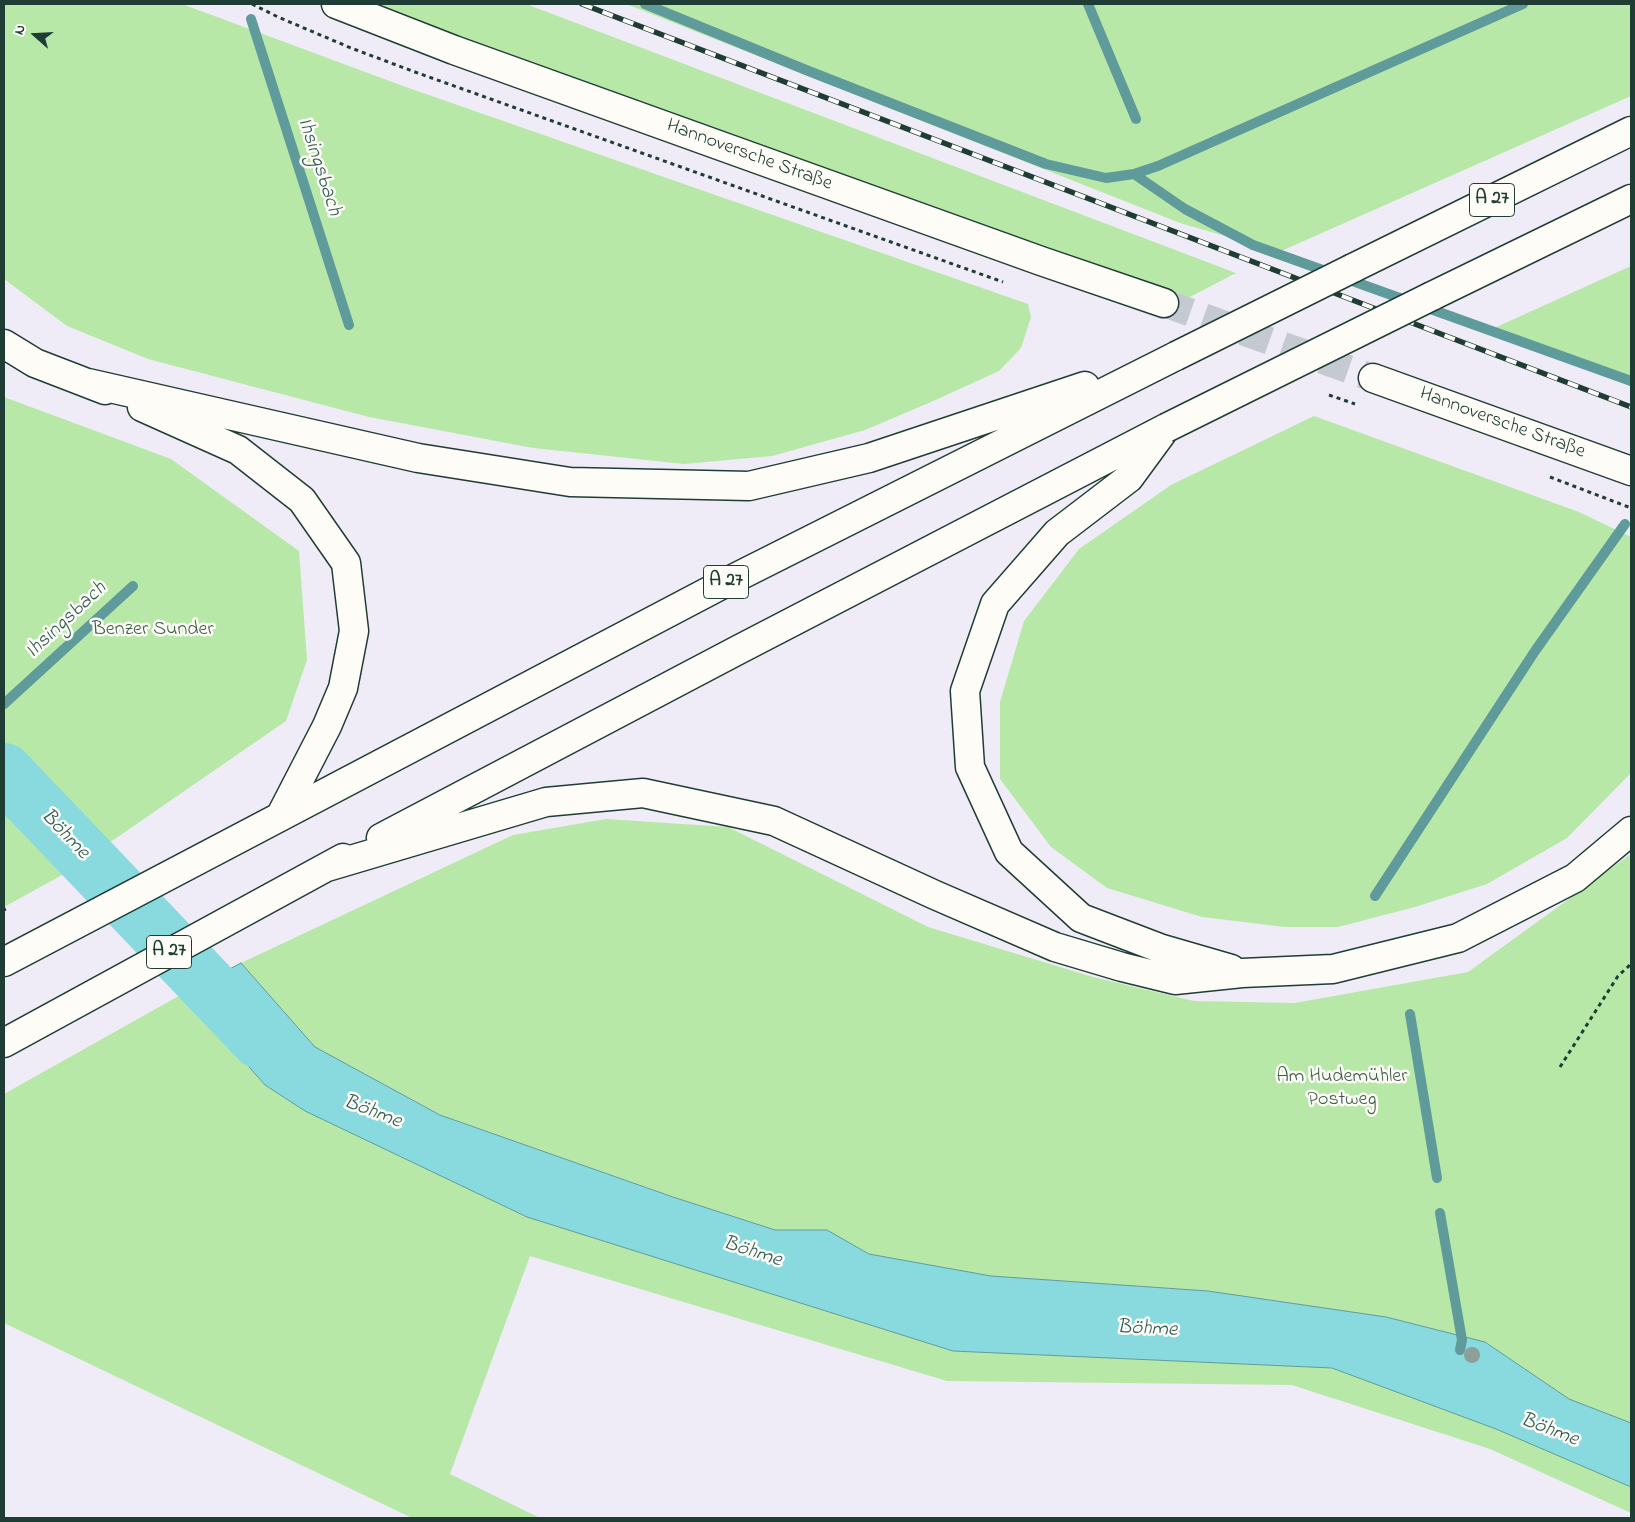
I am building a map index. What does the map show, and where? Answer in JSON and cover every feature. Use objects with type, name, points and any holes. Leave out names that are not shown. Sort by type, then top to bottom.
[{"type":"main road","name":"Hannoversche Straße","points":[[336,4],[463,54],[1041,261],[1164,303]]},
{"type":"main road","name":"A 27","points":[[4,962],[719,586],[1176,356],[1631,132]]},
{"type":"main road","name":"A 27","points":[[8,1040],[327,867],[738,650],[1166,428],[1631,199]]},
{"type":"main road","points":[[4,344],[35,363],[88,383],[238,450],[302,500],[346,563],[354,631],[343,688],[327,726],[280,817]]},
{"type":"main road","points":[[88,383],[418,458],[570,482],[749,486],[869,458],[1176,356]]},
{"type":"main road","name":"Hannoversche Straße","points":[[1373,378],[1631,471]]},
{"type":"main road","points":[[1166,428],[1130,478],[1057,533],[995,604],[965,691],[970,767],[1008,852],[1081,918],[1162,948],[1242,973]]},
{"type":"main road","points":[[327,867],[546,802],[643,793],[774,821],[935,895],[1055,947],[1122,967],[1175,980],[1242,973],[1333,969],[1458,938],[1575,878],[1631,831]]},
{"type":"path","points":[[252,4],[278,18]]},
{"type":"path","points":[[1560,1067],[1618,976],[1631,964]]},
{"type":"green space","points":[[4,4],[182,4],[403,86],[1028,304],[1031,317],[1021,348],[999,371],[865,430],[772,456],[684,464],[533,448],[369,417],[148,359],[67,326],[4,279]]},
{"type":"green space","points":[[369,4],[526,4],[1236,273],[1186,299]]},
{"type":"green space","points":[[626,4],[1631,4],[1631,96],[1279,252],[1180,223]]},
{"type":"green space","points":[[1631,266],[1631,378],[1492,329]]},
{"type":"green space","name":"Benzer Sunder","points":[[4,397],[171,459],[299,551],[307,660],[286,721],[64,874],[4,907]]},
{"type":"green space","points":[[1314,416],[1579,512],[1631,537],[1631,773],[1567,838],[1487,884],[1415,907],[1338,927],[1285,927],[1202,917],[1107,888],[1051,847],[1000,779],[1000,702],[1024,621],[1079,549],[1171,485]]},
{"type":"green space","name":"Am Hudemühler Postweg","points":[[606,819],[728,827],[928,927],[1093,977],[1194,1001],[1295,1003],[1468,972],[1631,854],[1631,1423],[1569,1399],[1485,1342],[1386,1317],[1208,1291],[991,1276],[869,1254],[827,1230],[775,1230],[674,1197],[441,1115],[315,1047],[241,963],[513,835]]},
{"type":"green space","points":[[184,993],[265,1085],[305,1111],[527,1217],[953,1351],[1332,1368],[1496,1429],[1631,1487],[1631,1513],[1490,1449],[1292,1385],[947,1381],[530,1256],[450,1474],[540,1518],[412,1518],[4,1323],[4,1094]]},
{"type":"water","points":[[241,963],[315,1047],[440,1115],[673,1197],[775,1230],[827,1230],[869,1254],[991,1276],[1208,1291],[1386,1317],[1485,1342],[1569,1399],[1631,1423],[1631,1487],[1496,1429],[1332,1368],[953,1351],[527,1217],[305,1111],[265,1085],[184,993]]},
{"type":"waterway","points":[[645,4],[806,70],[1046,164],[1106,178],[1134,174],[1158,166],[1523,4]]},
{"type":"waterway","points":[[1088,4],[1136,119]]},
{"type":"waterway","name":"Ihsingsbach","points":[[251,19],[349,325]]},
{"type":"waterway","points":[[1134,174],[1185,209],[1253,245],[1331,273]]},
{"type":"waterway","points":[[1344,278],[1631,381]]},
{"type":"waterway","points":[[1375,896],[1535,651],[1625,524]]},
{"type":"waterway","name":"Ihsingsbach","points":[[4,704],[133,586]]},
{"type":"waterway","name":"Böhme","points":[[4,772],[260,1040]]},
{"type":"waterway","points":[[1410,1014],[1437,1178]]},
{"type":"waterway","points":[[1440,1213],[1462,1340],[1460,1350]]},
{"type":"tunnel","points":[[1164,303],[1373,378]]},
{"type":"railway","points":[[582,4],[1631,407]]}]
